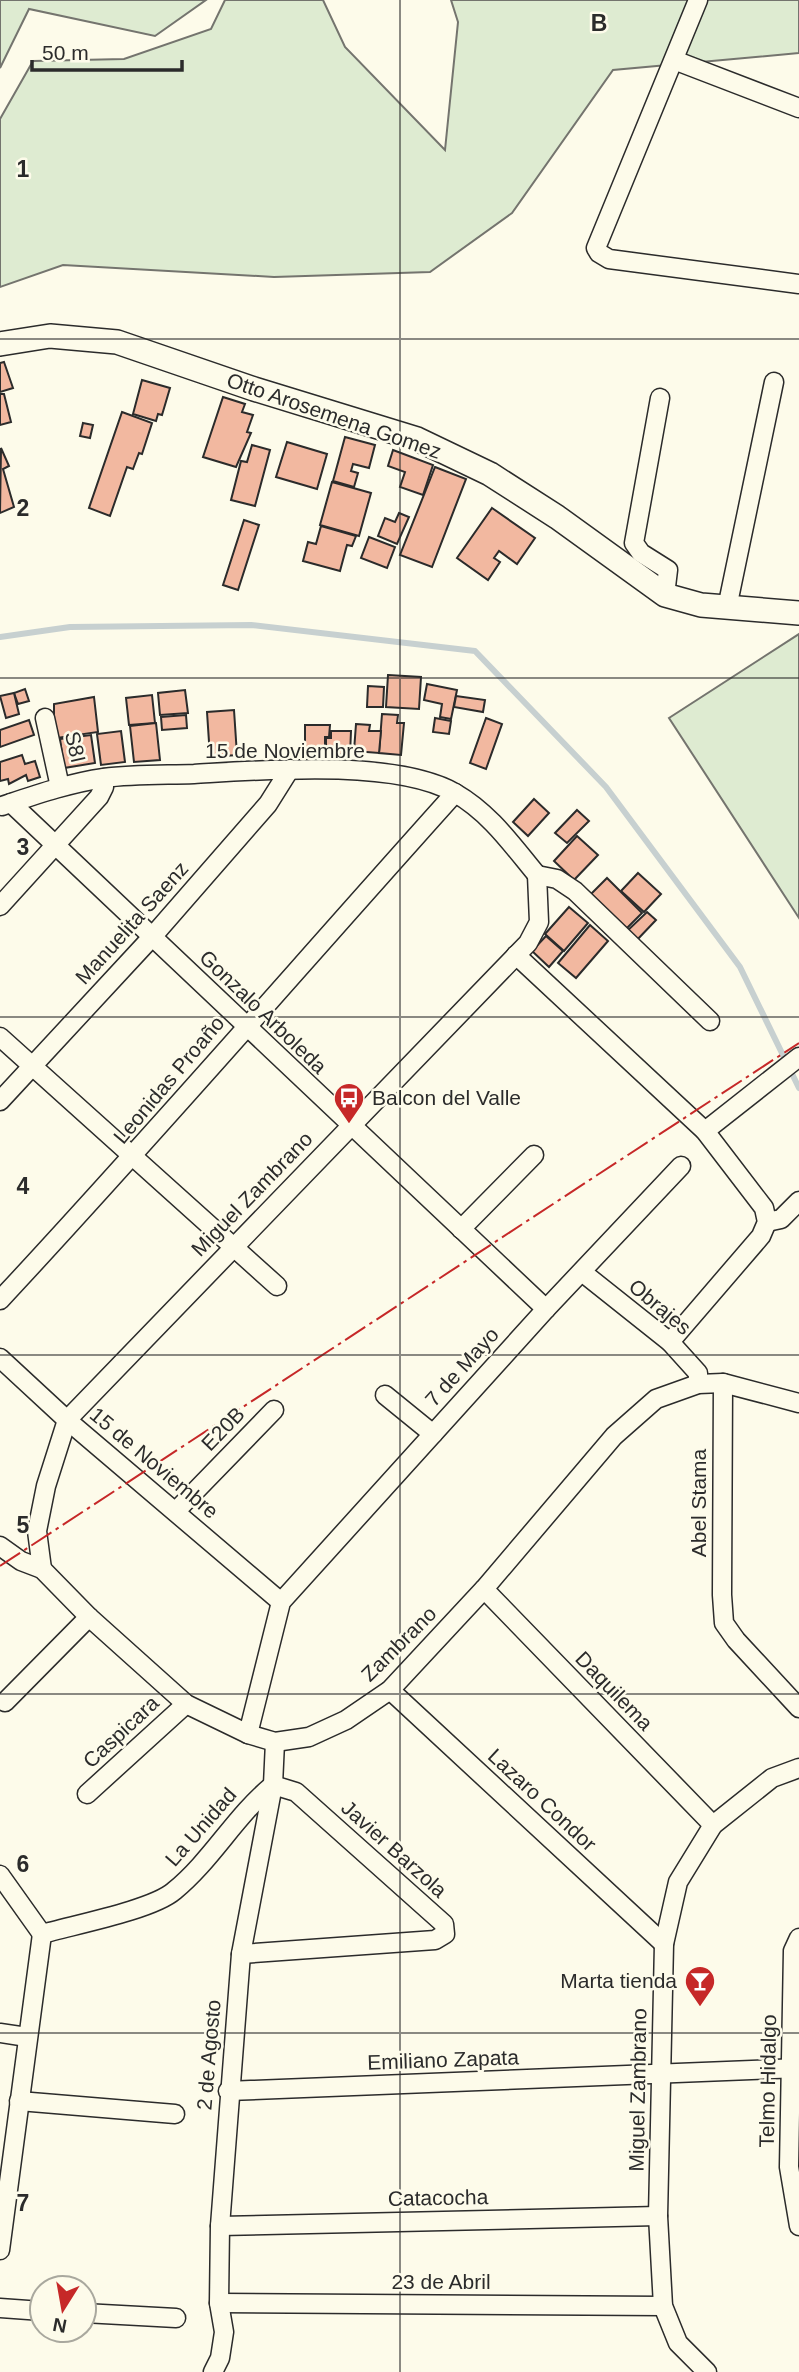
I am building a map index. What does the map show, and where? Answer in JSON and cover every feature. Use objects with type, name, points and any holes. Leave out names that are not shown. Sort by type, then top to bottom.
[{"type":"street","points":[[698,0],[597,243],[599,253],[609,259],[799,284]]},
{"type":"street","points":[[674,60],[799,108]]},
{"type":"street","name":"Otto Arosemena Gomez","points":[[0,344],[50,336],[117,342],[254,389],[417,439],[490,474],[557,517],[665,595],[701,606],[799,613]]},
{"type":"street","points":[[727,608],[774,382]]},
{"type":"street","points":[[660,398],[634,542],[641,553],[668,570],[665,595]]},
{"type":"street","name":"S8I","points":[[45,718],[60,787]]},
{"type":"street","name":"15 de Noviembre","points":[[6,805],[60,787],[104,778],[290,769],[391,774],[421,779],[455,793],[492,820],[537,875]]},
{"type":"street","name":"Manuelita Saenz","points":[[0,1101],[152,937],[268,804],[290,769]]},
{"type":"street","points":[[0,906],[99,797],[104,787],[104,778]]},
{"type":"street","name":"Leonidas Proaño","points":[[0,1300],[133,1158],[245,1026],[455,793]]},
{"type":"street","name":"Gonzalo Arboleda","points":[[6,805],[55,845],[545,1309]]},
{"type":"street","points":[[537,875],[557,879],[575,891],[710,1021]]},
{"type":"street","name":"Miguel Zambrano","points":[[42,1569],[37,1531],[46,1486],[68,1420],[349,1125],[528,943],[539,922],[537,875]]},
{"type":"street","points":[[516,955],[705,1131],[764,1208],[767,1222],[761,1236],[670,1342]]},
{"type":"street","points":[[0,1037],[277,1286]]},
{"type":"street","points":[[705,1131],[799,1057]]},
{"type":"street","points":[[461,1229],[534,1155]]},
{"type":"street","name":"7 de Mayo","points":[[281,1602],[545,1309],[681,1166]]},
{"type":"street","points":[[767,1222],[781,1219],[799,1201]]},
{"type":"street","name":"Obrajes","points":[[582,1272],[670,1342],[698,1373],[698,1384]]},
{"type":"street","name":"15 de Noviembre","points":[[0,1358],[68,1420],[281,1602]]},
{"type":"street","name":"Zambrano","points":[[0,1546],[21,1561],[42,1569],[89,1617],[186,1704],[248,1734],[275,1742],[310,1737],[346,1720],[390,1690],[484,1589],[614,1436],[656,1399],[698,1384],[723,1383],[797,1398]]},
{"type":"street","name":"Abel Stama","points":[[723,1383],[724,1623],[736,1640],[799,1708]]},
{"type":"street","points":[[385,1395],[433,1434]]},
{"type":"street","name":"E20B","points":[[176,1511],[274,1409]]},
{"type":"street","name":"Daquilema","points":[[484,1589],[713,1825]]},
{"type":"street","points":[[248,1734],[281,1602]]},
{"type":"street","points":[[5,1702],[89,1617]]},
{"type":"street","name":"Lazaro Condor","points":[[390,1690],[664,1944]]},
{"type":"street","name":"Caspicara","points":[[87,1794],[186,1704]]},
{"type":"street","name":"2 de Agosto","points":[[213,2372],[220,2358],[224,2332],[219,2303],[220,2225],[228,2091],[241,1954],[272,1785],[275,1742]]},
{"type":"street","name":"Miguel Zambrano","points":[[707,2372],[678,2343],[663,2306],[658,2216],[664,1944],[678,1882],[713,1825],[772,1778],[799,1768]]},
{"type":"street","name":"La Unidad","points":[[42,1934],[146,1904],[172,1893],[251,1802],[272,1785]]},
{"type":"street","name":"Javier Barzola","points":[[241,1954],[435,1940],[445,1934],[444,1924],[296,1792],[272,1785]]},
{"type":"street","points":[[0,2250],[42,1934],[1,1878]]},
{"type":"street","name":"Telmo Hidalgo","points":[[799,1938],[793,1951],[795,2068],[789,2167],[794,2210],[799,2226]]},
{"type":"street","points":[[0,2033],[27,2037]]},
{"type":"street","name":"Emiliano Zapata","points":[[228,2091],[795,2068]]},
{"type":"street","points":[[19,2101],[175,2114]]},
{"type":"street","name":"Catacocha","points":[[220,2225],[658,2216]]},
{"type":"street","name":"23 de Abril","points":[[219,2303],[663,2306]]},
{"type":"street","points":[[0,2308],[28,2310]]},
{"type":"street","points":[[98,2314],[176,2318]]},
{"type":"green space","points":[[0,0],[206,0],[155,36],[29,9],[0,68]]},
{"type":"green space","points":[[225,0],[323,0],[345,47],[445,150],[458,22],[451,0],[799,0],[799,53],[613,70],[512,213],[430,272],[274,277],[63,265],[0,287],[0,119],[33,61],[124,59],[211,29]]},
{"type":"green space","points":[[799,634],[799,918],[669,718]]},
{"type":"building","points":[[4,362],[13,388],[0,392],[0,363]]},
{"type":"building","points":[[142,380],[170,388],[162,415],[158,414],[156,421],[133,414]]},
{"type":"building","points":[[0,394],[4,394],[11,422],[0,425]]},
{"type":"building","points":[[223,397],[245,404],[242,412],[253,415],[247,432],[251,433],[236,467],[203,457]]},
{"type":"building","points":[[122,412],[152,423],[142,454],[139,453],[133,469],[127,467],[110,516],[89,508]]},
{"type":"building","points":[[83,423],[93,425],[90,438],[80,436]]},
{"type":"building","points":[[345,437],[375,445],[369,468],[353,464],[351,471],[358,473],[354,487],[333,481]]},
{"type":"building","points":[[287,442],[327,454],[317,489],[276,477]]},
{"type":"building","points":[[252,445],[270,450],[255,506],[231,500],[241,461],[247,462]]},
{"type":"building","points":[[1,448],[9,466],[3,469],[14,507],[0,513]]},
{"type":"building","points":[[393,450],[433,465],[423,495],[400,487],[405,472],[388,466]]},
{"type":"building","points":[[435,467],[466,479],[432,567],[400,555]]},
{"type":"building","points":[[332,482],[371,493],[359,536],[320,525]]},
{"type":"building","points":[[492,508],[535,538],[517,564],[499,551],[494,558],[500,562],[488,580],[457,558]]},
{"type":"building","points":[[399,513],[409,517],[397,544],[378,536],[385,518],[395,522]]},
{"type":"building","points":[[244,520],[259,525],[238,590],[223,585]]},
{"type":"building","points":[[321,526],[356,536],[352,546],[347,545],[340,571],[303,561],[308,542],[316,544]]},
{"type":"building","points":[[369,537],[395,547],[387,568],[361,558]]},
{"type":"building","points":[[388,675],[421,677],[419,709],[386,707]]},
{"type":"building","points":[[427,684],[457,690],[451,719],[440,717],[442,704],[424,700]]},
{"type":"building","points":[[368,686],[384,687],[383,707],[367,707]]},
{"type":"building","points":[[25,689],[29,701],[18,704],[14,693]]},
{"type":"building","points":[[185,690],[188,713],[160,715],[158,693]]},
{"type":"building","points":[[14,693],[19,714],[6,718],[0,696]]},
{"type":"building","points":[[152,695],[155,723],[129,725],[126,698]]},
{"type":"building","points":[[456,696],[485,700],[483,712],[454,707]]},
{"type":"building","points":[[94,697],[98,732],[50,739],[45,716],[54,714],[54,704]]},
{"type":"building","points":[[234,710],[237,755],[210,757],[207,712]]},
{"type":"building","points":[[382,714],[398,715],[397,723],[404,723],[401,755],[379,753]]},
{"type":"building","points":[[186,715],[187,728],[162,730],[161,717]]},
{"type":"building","points":[[435,718],[451,721],[449,734],[433,732]]},
{"type":"building","points":[[486,718],[502,724],[486,769],[470,763]]},
{"type":"building","points":[[29,720],[34,735],[0,747],[0,730]]},
{"type":"building","points":[[156,723],[160,760],[134,762],[130,726]]},
{"type":"building","points":[[356,724],[370,725],[369,731],[381,731],[379,753],[354,751]]},
{"type":"building","points":[[305,725],[330,725],[329,737],[325,737],[325,754],[305,753]]},
{"type":"building","points":[[121,731],[125,762],[101,765],[97,734]]},
{"type":"building","points":[[331,731],[351,731],[350,755],[326,754],[326,738],[331,738]]},
{"type":"building","points":[[91,735],[95,763],[64,768],[60,739]]},
{"type":"building","points":[[22,755],[25,764],[35,761],[40,777],[28,781],[26,775],[9,784],[8,779],[0,781],[0,762]]},
{"type":"building","points":[[534,799],[549,813],[528,836],[513,822]]},
{"type":"building","points":[[577,810],[589,821],[567,843],[555,833]]},
{"type":"building","points":[[577,836],[598,855],[574,880],[554,861]]},
{"type":"building","points":[[638,873],[661,894],[644,912],[621,891]]},
{"type":"building","points":[[607,878],[642,913],[625,930],[589,896]]},
{"type":"building","points":[[569,907],[588,923],[564,951],[545,934]]},
{"type":"building","points":[[647,912],[656,920],[635,942],[625,933]]},
{"type":"building","points":[[590,925],[608,941],[576,978],[558,963]]},
{"type":"building","points":[[546,936],[563,951],[549,967],[532,951]]},
{"type":"waterway","points":[[0,637],[70,627],[251,625],[475,651],[606,787],[740,967],[799,1088]]},
{"type":"power","points":[[0,1566],[799,1043]]},
{"type":"place","name":"Balcon del Valle","points":[[349,1125]]},
{"type":"place","name":"Marta tienda","points":[[700,2008]]}]
